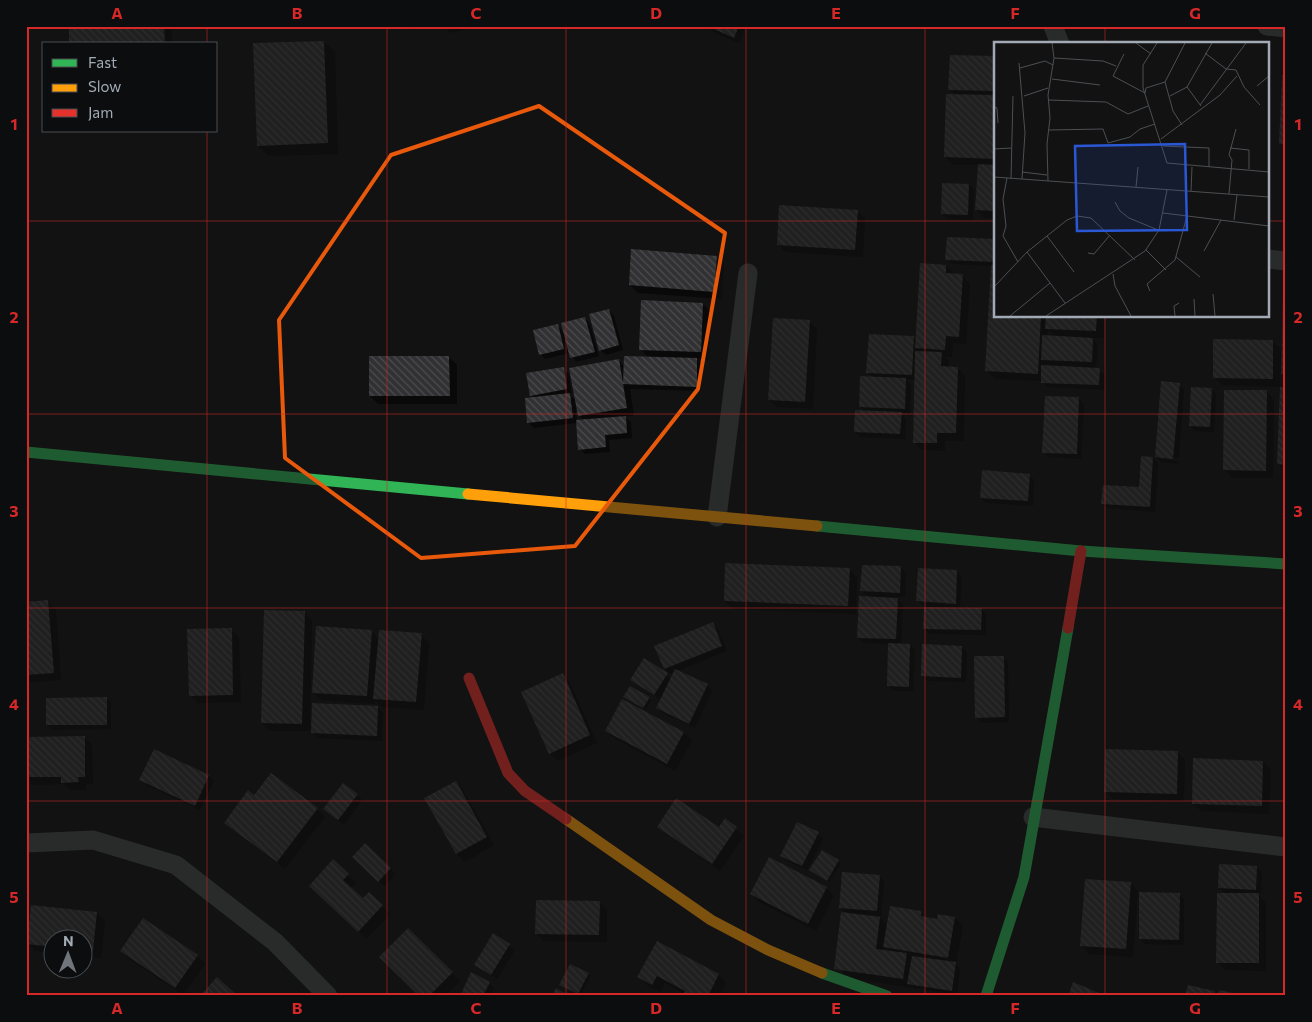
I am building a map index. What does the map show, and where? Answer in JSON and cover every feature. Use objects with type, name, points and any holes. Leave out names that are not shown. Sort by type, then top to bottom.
[{"type":"main road","points":[[26,452],[1081,551],[1286,564]]},
{"type":"main road","points":[[986,996],[1024,877],[1081,551]]},
{"type":"main road","points":[[469,678],[508,773],[523,790],[590,835],[632,867],[729,930],[824,976],[887,996]]},
{"type":"street","points":[[1053,26],[1059,42]]},
{"type":"street","points":[[1267,26],[1286,28]]},
{"type":"street","points":[[1270,259],[1286,262]]},
{"type":"street","points":[[717,517],[748,273]]},
{"type":"street","points":[[1033,817],[1286,846]]},
{"type":"street","points":[[26,842],[93,840],[176,865],[276,942],[328,996]]},
{"type":"highlighted area","points":[[539,106],[725,233],[698,389],[575,546],[421,558],[285,458],[279,320],[391,155]]},
{"type":"building","points":[[69,26],[164,26],[165,42],[69,42]]},
{"type":"building","points":[[707,26],[739,26],[734,38]]},
{"type":"building","points":[[324,41],[328,143],[257,146],[253,43]]},
{"type":"building","points":[[950,55],[994,56],[994,91],[948,90]]},
{"type":"building","points":[[1282,75],[1286,75],[1286,144],[1279,144]]},
{"type":"building","points":[[946,94],[994,95],[994,159],[944,157]]},
{"type":"building","points":[[978,164],[994,165],[994,211],[975,210]]},
{"type":"building","points":[[942,183],[969,184],[968,215],[941,214]]},
{"type":"building","points":[[779,205],[858,210],[855,250],[777,245]]},
{"type":"building","points":[[947,237],[994,239],[994,262],[945,260]]},
{"type":"building","points":[[631,249],[717,256],[714,292],[629,285]]},
{"type":"building","points":[[920,263],[946,265],[946,273],[963,274],[959,337],[946,336],[945,350],[915,348]]},
{"type":"building","points":[[991,265],[994,265],[994,318],[1041,318],[1038,374],[985,371]]},
{"type":"building","points":[[1283,289],[1286,289],[1286,374],[1281,374]]},
{"type":"building","points":[[641,300],[703,303],[701,352],[639,350]]},
{"type":"building","points":[[609,309],[619,345],[599,351],[589,314]]},
{"type":"building","points":[[585,317],[595,352],[570,358],[561,323]]},
{"type":"building","points":[[773,318],[810,320],[805,402],[768,400]]},
{"type":"building","points":[[1046,318],[1097,318],[1096,331],[1045,329]]},
{"type":"building","points":[[558,324],[564,349],[539,355],[533,330]]},
{"type":"building","points":[[869,334],[914,336],[912,375],[866,373]]},
{"type":"building","points":[[1042,335],[1093,338],[1092,362],[1041,360]]},
{"type":"building","points":[[1213,339],[1273,340],[1273,379],[1213,378]]},
{"type":"building","points":[[915,351],[942,352],[941,366],[958,367],[956,433],[937,433],[937,443],[913,443]]},
{"type":"building","points":[[369,356],[449,356],[450,396],[369,396]]},
{"type":"building","points":[[624,356],[697,358],[697,387],[623,384]]},
{"type":"building","points":[[619,359],[627,408],[578,416],[569,368]]},
{"type":"building","points":[[1041,365],[1100,368],[1099,385],[1041,383]]},
{"type":"building","points":[[564,367],[567,389],[530,396],[526,373]]},
{"type":"building","points":[[860,376],[906,378],[905,409],[859,407]]},
{"type":"building","points":[[1161,381],[1180,383],[1173,459],[1155,457]]},
{"type":"building","points":[[1191,387],[1212,388],[1210,427],[1189,426]]},
{"type":"building","points":[[1280,387],[1286,387],[1286,465],[1277,464]]},
{"type":"building","points":[[1224,390],[1267,390],[1266,471],[1223,470]]},
{"type":"building","points":[[570,393],[573,418],[527,423],[525,398]]},
{"type":"building","points":[[1045,396],[1079,397],[1077,454],[1042,453]]},
{"type":"building","points":[[855,410],[902,412],[900,434],[854,432]]},
{"type":"building","points":[[626,416],[627,433],[605,435],[606,447],[578,450],[576,420]]},
{"type":"building","points":[[1141,456],[1153,457],[1150,507],[1101,504],[1103,485],[1139,487]]},
{"type":"building","points":[[982,470],[1030,474],[1028,501],[980,498]]},
{"type":"building","points":[[725,563],[850,568],[848,606],[724,601]]},
{"type":"building","points":[[862,565],[901,566],[900,593],[860,591]]},
{"type":"building","points":[[918,568],[957,570],[956,604],[916,601]]},
{"type":"building","points":[[859,596],[898,598],[896,639],[857,638]]},
{"type":"building","points":[[48,600],[54,673],[26,675],[26,602]]},
{"type":"building","points":[[924,607],[982,608],[981,630],[923,629]]},
{"type":"building","points":[[264,610],[305,611],[302,724],[261,723]]},
{"type":"building","points":[[713,622],[722,646],[664,669],[654,646]]},
{"type":"building","points":[[316,626],[372,630],[367,696],[312,693]]},
{"type":"building","points":[[232,628],[233,695],[189,696],[187,629]]},
{"type":"building","points":[[379,630],[422,633],[416,702],[373,699]]},
{"type":"building","points":[[888,643],[910,644],[909,687],[887,686]]},
{"type":"building","points":[[922,644],[962,646],[961,678],[921,676]]},
{"type":"building","points":[[974,656],[1004,656],[1005,717],[975,718]]},
{"type":"building","points":[[644,658],[668,673],[654,695],[630,680]]},
{"type":"building","points":[[675,669],[708,684],[689,724],[656,708]]},
{"type":"building","points":[[563,673],[590,735],[549,754],[521,692]]},
{"type":"building","points":[[630,686],[650,697],[643,708],[623,697]]},
{"type":"building","points":[[107,697],[107,725],[46,725],[46,698]]},
{"type":"building","points":[[622,699],[684,732],[667,764],[605,731]]},
{"type":"building","points":[[312,703],[378,706],[377,736],[311,733]]},
{"type":"building","points":[[85,736],[85,777],[78,777],[79,782],[61,783],[61,777],[26,777],[26,737]]},
{"type":"building","points":[[154,749],[209,775],[195,806],[139,780]]},
{"type":"building","points":[[1105,749],[1178,751],[1177,794],[1104,792]]},
{"type":"building","points":[[1193,758],[1263,761],[1262,806],[1192,804]]},
{"type":"building","points":[[271,773],[318,808],[277,862],[224,823],[248,790],[254,795]]},
{"type":"building","points":[[456,781],[487,837],[456,854],[424,798]]},
{"type":"building","points":[[343,783],[358,794],[338,820],[323,809]]},
{"type":"building","points":[[676,798],[719,827],[725,818],[737,827],[712,864],[657,827]]},
{"type":"building","points":[[797,822],[819,832],[802,866],[780,856]]},
{"type":"building","points":[[365,843],[391,868],[378,882],[352,857]]},
{"type":"building","points":[[822,850],[839,860],[827,881],[809,870]]},
{"type":"building","points":[[769,857],[827,887],[808,924],[750,894]]},
{"type":"building","points":[[333,859],[349,874],[343,880],[363,898],[369,892],[383,905],[358,932],[309,886]]},
{"type":"building","points":[[1219,864],[1257,866],[1256,890],[1218,888]]},
{"type":"building","points":[[842,872],[880,875],[877,911],[839,908]]},
{"type":"building","points":[[1085,879],[1131,882],[1126,949],[1080,946]]},
{"type":"building","points":[[1139,892],[1180,893],[1179,940],[1139,939]]},
{"type":"building","points":[[1217,893],[1259,893],[1259,963],[1216,963]]},
{"type":"building","points":[[536,900],[600,901],[599,935],[535,934]]},
{"type":"building","points":[[31,905],[97,912],[93,951],[92,930],[42,930],[42,946],[27,944]]},
{"type":"building","points":[[890,906],[921,911],[921,916],[937,919],[938,914],[955,917],[948,958],[883,947]]},
{"type":"building","points":[[841,912],[880,917],[876,949],[907,953],[903,979],[834,969]]},
{"type":"building","points":[[143,918],[198,955],[175,988],[120,951]]},
{"type":"building","points":[[408,928],[453,972],[429,996],[419,996],[379,957]]},
{"type":"building","points":[[493,933],[510,944],[491,975],[474,965]]},
{"type":"building","points":[[657,941],[719,974],[708,996],[683,996],[685,991],[657,976],[652,985],[637,977]]},
{"type":"building","points":[[912,956],[956,962],[952,991],[907,984]]},
{"type":"building","points":[[570,964],[589,973],[578,994],[559,985]]},
{"type":"building","points":[[471,972],[490,982],[483,996],[460,996]]},
{"type":"building","points":[[217,977],[238,996],[200,996]]},
{"type":"building","points":[[1073,982],[1106,996],[1068,996]]},
{"type":"building","points":[[1188,985],[1215,991],[1214,996],[1185,996]]},
{"type":"building","points":[[556,988],[570,996],[552,996]]},
{"type":"building","points":[[1219,990],[1243,995],[1243,996],[1217,996]]},
{"type":"traffic: fast","points":[[26,452],[468,494]]},
{"type":"traffic: fast","points":[[817,526],[1081,551],[1286,564]]},
{"type":"traffic: fast","points":[[986,996],[1024,877],[1068,628]]},
{"type":"traffic: fast","points":[[822,973],[887,996]]},
{"type":"traffic: slow","points":[[468,494],[817,526]]},
{"type":"traffic: slow","points":[[566,819],[711,920],[768,950],[822,973]]},
{"type":"traffic: jam","points":[[1068,628],[1081,551]]},
{"type":"traffic: jam","points":[[469,678],[508,773],[525,791],[566,819]]}]
